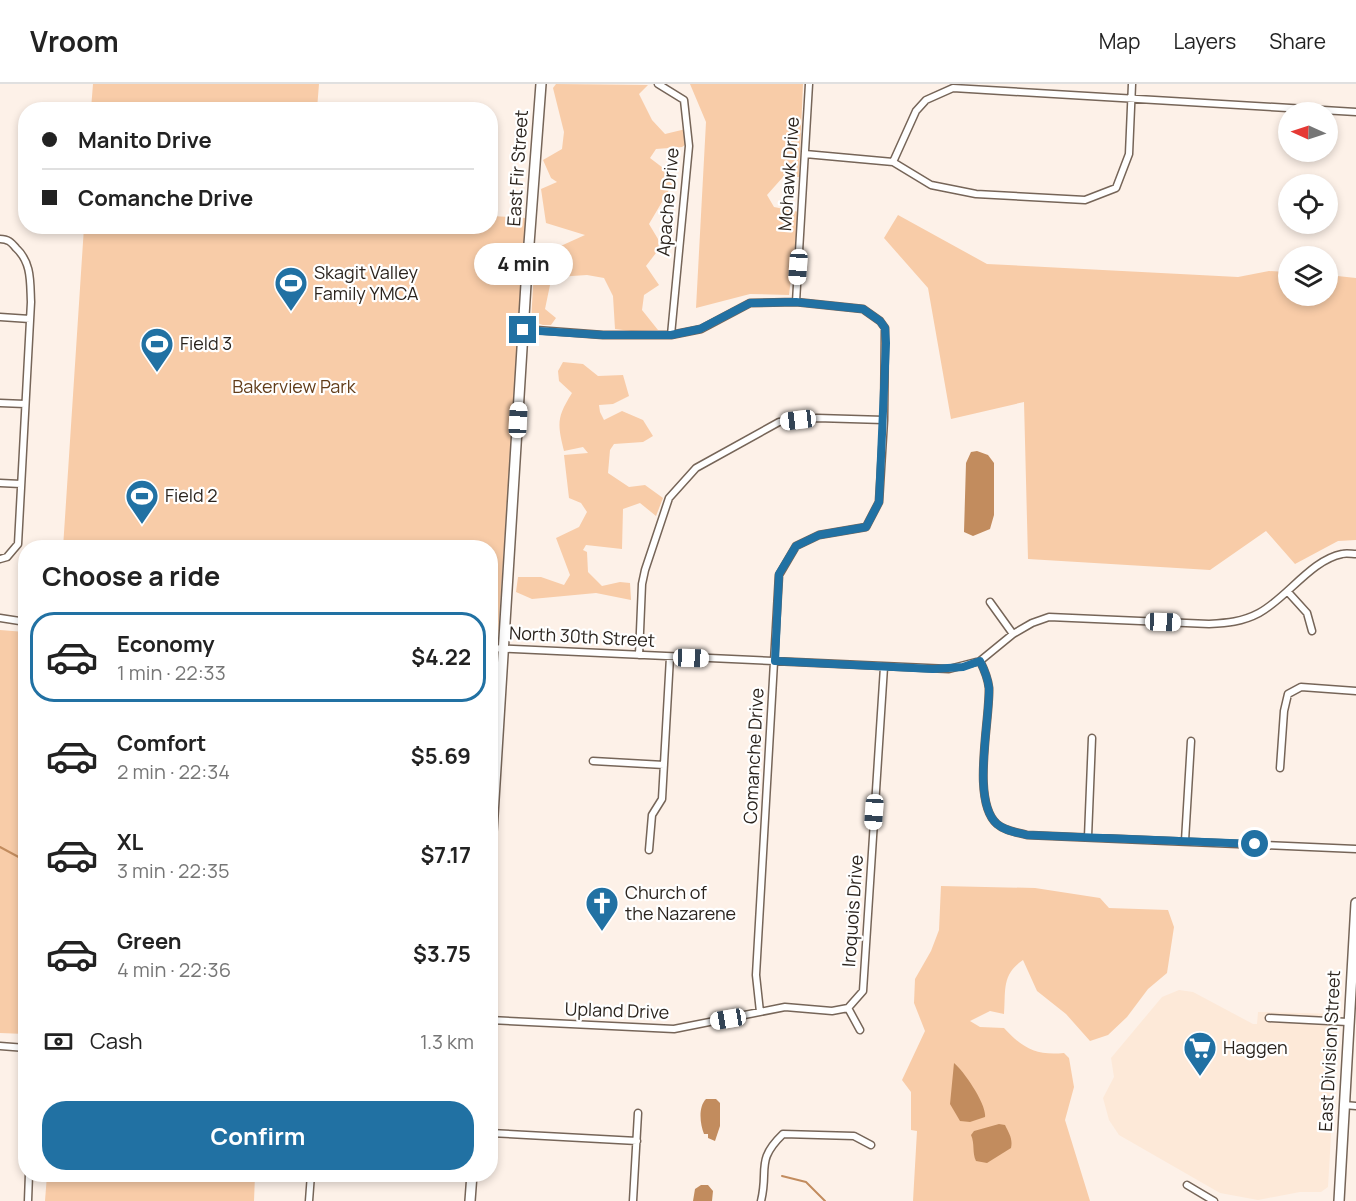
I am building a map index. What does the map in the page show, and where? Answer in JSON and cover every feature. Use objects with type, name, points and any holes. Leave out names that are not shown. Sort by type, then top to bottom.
[{"type":"street","name":"East Fir Street","points":[[498,741],[540,84]]},
{"type":"street","name":"Apache Drive","points":[[658,84],[684,100],[688,146],[671,335]]},
{"type":"street","name":"Mohawk Drive","points":[[796,302],[809,84]]},
{"type":"street","points":[[805,154],[893,162],[931,185],[976,194],[1085,200],[1116,188],[1129,154],[1132,84]]},
{"type":"street","points":[[893,162],[916,111],[926,100],[953,88],[1356,112]]},
{"type":"street","points":[[0,239],[7,239],[25,256],[30,275],[30,319],[18,540]]},
{"type":"street","name":"Comanche Drive","points":[[523,330],[603,335],[671,335],[700,329],[750,303],[796,302],[863,309],[880,321],[885,328],[884,420],[879,502],[866,527],[819,535],[796,546],[779,574],[756,975],[760,1012]]},
{"type":"street","points":[[0,317],[30,319]]},
{"type":"street","points":[[0,403],[25,404]]},
{"type":"street","points":[[639,655],[642,584],[645,570],[669,498],[696,468],[778,422],[817,418],[884,420]]},
{"type":"street","points":[[0,483],[21,484]]},
{"type":"street","points":[[0,559],[7,557],[18,544]]},
{"type":"street","name":"North 30th Street","points":[[498,649],[949,669],[980,661],[1013,634],[1032,622],[1049,618],[1233,623],[1260,612],[1288,592],[1319,565],[1342,554],[1356,554]]},
{"type":"street","points":[[1288,592],[1307,613],[1312,631]]},
{"type":"street","points":[[990,602],[1013,634]]},
{"type":"street","points":[[0,618],[18,621]]},
{"type":"street","points":[[649,850],[652,815],[662,799],[670,657]]},
{"type":"street","points":[[980,661],[989,686],[983,788],[987,809],[995,823],[1007,831],[1027,835],[1356,849]]},
{"type":"street","name":"Iroquois Drive","points":[[848,1008],[863,991],[884,667]]},
{"type":"street","points":[[1280,768],[1284,711],[1288,694],[1301,687],[1356,691]]},
{"type":"street","points":[[1088,837],[1092,738]]},
{"type":"street","points":[[1185,841],[1191,741]]},
{"type":"street","points":[[593,761],[664,765]]},
{"type":"street","name":"East Division Street","points":[[1339,1201],[1356,903]]},
{"type":"street","name":"Upland Drive","points":[[498,1020],[674,1029],[785,1008],[832,1011],[848,1008]]},
{"type":"street","points":[[848,1008],[860,1030]]},
{"type":"street","points":[[1269,1018],[1348,1022]]},
{"type":"street","points":[[0,1046],[18,1047]]},
{"type":"street","points":[[1344,1105],[1356,1106]]},
{"type":"street","points":[[633,1201],[638,1113]]},
{"type":"street","points":[[498,1133],[637,1141]]},
{"type":"street","points":[[763,1201],[765,1158],[770,1147],[783,1134],[854,1136],[871,1145]]},
{"type":"street","points":[[28,1201],[29,1182]]},
{"type":"street","points":[[309,1201],[310,1182]]},
{"type":"street","points":[[470,1201],[471,1182]]},
{"type":"street","points":[[1187,1185],[1214,1201]]},
{"type":"shaded area","points":[[977,451],[988,455],[994,463],[994,515],[990,529],[973,536],[964,532],[966,463],[971,452]]},
{"type":"shaded area","points":[[1179,990],[1193,992],[1253,1024],[1257,1024],[1258,1012],[1338,1014],[1328,1187],[1321,1192],[1300,1192],[1258,1200],[1220,1193],[1119,1135],[1109,1120],[1103,1098],[1114,1077],[1111,1058],[1162,997]]},
{"type":"shaded area","points":[[954,1063],[974,1088],[985,1117],[970,1122],[960,1121],[950,1104]]},
{"type":"shaded area","points":[[706,1099],[716,1099],[720,1103],[720,1126],[715,1141],[708,1138],[708,1134],[704,1134],[700,1116],[703,1102]]},
{"type":"shaded area","points":[[999,1124],[1005,1125],[1008,1131],[1011,1148],[987,1163],[976,1161],[971,1135],[974,1131]]},
{"type":"shaded area","points":[[701,1185],[708,1185],[713,1191],[712,1201],[693,1201],[695,1189]]},
{"type":"green space","points":[[93,84],[319,84],[318,102],[92,102]]},
{"type":"green space","points":[[556,84],[648,85],[639,94],[652,120],[665,134],[690,128],[691,141],[682,147],[656,149],[650,158],[667,171],[672,185],[649,224],[658,239],[659,249],[646,266],[659,285],[644,295],[642,310],[658,330],[615,329],[613,296],[604,278],[587,275],[557,277],[550,285],[545,309],[556,318],[551,325],[531,321],[535,255],[585,235],[546,223],[541,189],[557,182],[551,178],[543,160],[562,149],[564,132],[553,88]]},
{"type":"green space","points":[[690,84],[803,84],[799,177],[783,177],[767,195],[774,207],[799,212],[789,295],[750,294],[696,308],[706,122]]},
{"type":"green space","points":[[898,215],[987,264],[1238,277],[1278,271],[1278,306],[1338,306],[1338,276],[1356,278],[1356,540],[1338,541],[1295,564],[1266,531],[1210,570],[1028,559],[1024,402],[951,419],[928,288],[884,238]]},
{"type":"green space","name":"Bakerview Park","points":[[498,216],[526,218],[498,636],[498,540],[64,540],[84,234],[498,234]]},
{"type":"green space","points":[[563,362],[583,364],[598,376],[623,375],[629,396],[613,404],[599,405],[600,412],[604,420],[622,411],[643,420],[653,436],[643,442],[614,444],[610,450],[608,473],[629,487],[645,485],[663,498],[656,516],[640,503],[623,509],[622,549],[586,545],[583,550],[587,552],[588,572],[602,586],[620,582],[630,583],[631,600],[596,593],[532,599],[516,592],[518,577],[541,577],[564,585],[570,575],[556,538],[579,527],[587,512],[581,503],[569,498],[564,455],[588,453],[583,447],[564,451],[560,420],[563,408],[572,393],[559,381],[558,371]]},
{"type":"green space","points":[[0,630],[18,631],[18,1034],[0,1033]]},
{"type":"green space","points":[[941,886],[1035,888],[1100,898],[1109,908],[1168,910],[1174,927],[1167,973],[1148,989],[1127,1017],[1108,1035],[1090,1041],[1066,1014],[1037,991],[1023,960],[1008,978],[1004,1014],[990,1011],[970,1021],[980,1027],[1004,1028],[1017,1041],[1031,1049],[1054,1054],[1064,1053],[1069,1058],[1074,1087],[1065,1120],[1090,1201],[913,1201],[917,1131],[911,1130],[911,1092],[902,1080],[925,1031],[914,1003],[915,979],[931,951],[939,930]]},
{"type":"green space","points":[[46,1182],[255,1182],[254,1201],[45,1201]]},
{"type":"waterway","points":[[0,847],[18,857]]},
{"type":"waterway","points":[[782,1176],[806,1182],[825,1201]]},
{"type":"place","name":"Skagit Valley Family YMCA","points":[[291,312]]},
{"type":"place","name":"Field 3","points":[[157,373]]},
{"type":"place","name":"Field 2","points":[[142,525]]},
{"type":"place","name":"Church of the Nazarene","points":[[602,932]]},
{"type":"place","name":"Haggen","points":[[1200,1077]]},
{"type":"route","points":[[523,330],[603,335],[671,335],[700,329],[750,303],[796,302],[863,309],[880,321],[885,328],[884,420],[879,502],[866,527],[819,535],[796,546],[779,574],[775,661],[949,669],[980,661],[989,686],[983,788],[987,809],[995,823],[1007,831],[1027,835],[1255,844]]}]
